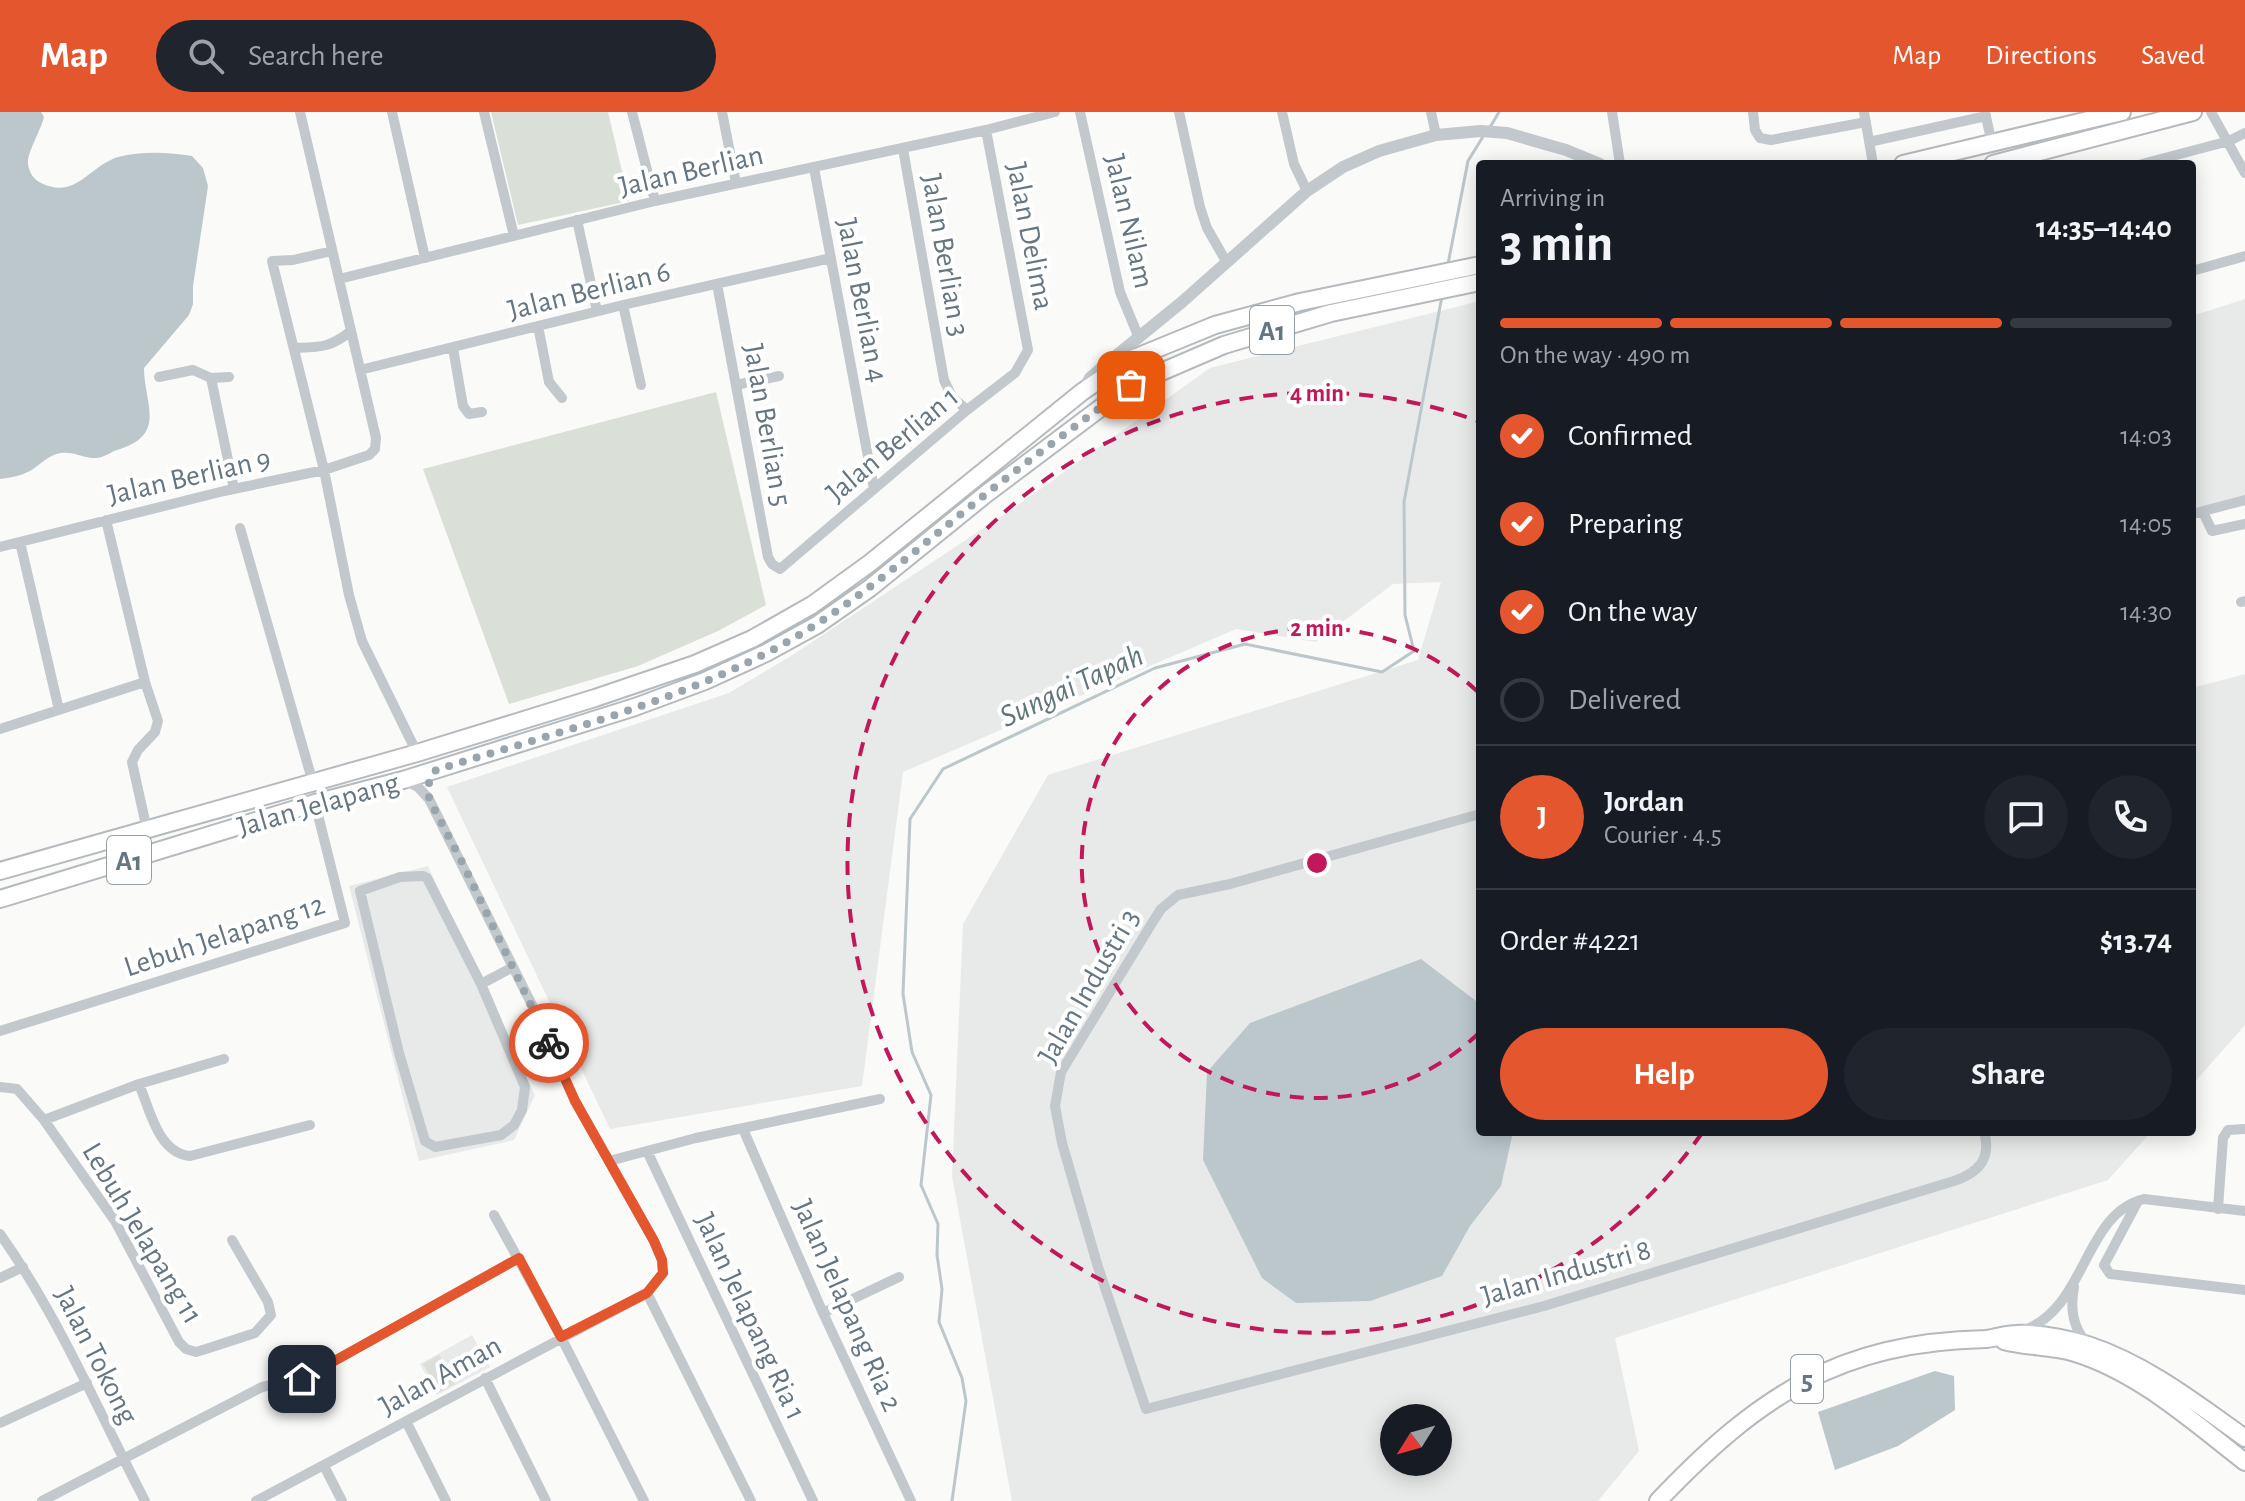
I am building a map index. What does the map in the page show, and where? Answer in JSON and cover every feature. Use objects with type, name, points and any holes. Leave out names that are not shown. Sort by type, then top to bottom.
[{"type":"main road","points":[[1921,160],[2122,112]]},
{"type":"main road","points":[[2008,160],[2193,112]]},
{"type":"main road","name":"Jalan Jelapang","points":[[0,871],[417,753],[695,664],[752,639],[812,605],[870,563],[1082,392],[1127,361],[1215,325],[1300,302],[1475,266]]},
{"type":"main road","name":"Jalan Jelapang","points":[[0,899],[315,803],[436,770],[635,707],[705,681],[779,647],[817,625],[870,588],[986,494],[1131,385],[1224,345],[1331,313],[1472,284]]},
{"type":"main road","points":[[1082,392],[1111,382],[1131,385],[1134,368],[1160,348]]},
{"type":"main road","points":[[0,886],[36,888]]},
{"type":"main road","name":"5","points":[[1658,1501],[1739,1424],[1808,1378],[1856,1359],[1905,1345],[2014,1334],[2065,1339],[2090,1346],[2155,1376],[2245,1438]]},
{"type":"main road","name":"5","points":[[1995,1338],[2013,1344],[2068,1351],[2097,1361],[2154,1393],[2245,1462]]},
{"type":"street","points":[[300,112],[360,370]]},
{"type":"street","points":[[392,112],[425,258]]},
{"type":"street","points":[[484,112],[514,236]]},
{"type":"street","points":[[632,112],[655,201]]},
{"type":"street","points":[[722,112],[736,183]]},
{"type":"street","name":"Jalan Berlian","points":[[339,279],[655,201],[903,149],[1055,112]]},
{"type":"street","name":"Jalan Nilam","points":[[1080,112],[1120,292],[1139,338]]},
{"type":"street","points":[[1179,112],[1200,207],[1207,228],[1227,263]]},
{"type":"street","points":[[1282,112],[1294,164],[1307,191]]},
{"type":"street","points":[[1431,112],[1436,135]]},
{"type":"street","points":[[1612,112],[1619,160]]},
{"type":"street","points":[[1753,112],[1755,130],[1760,138],[1771,140],[1865,117],[1872,160]]},
{"type":"street","points":[[2211,112],[2245,173]]},
{"type":"street","points":[[1869,142],[1986,114],[1992,144]]},
{"type":"street","name":"Jalan Delima","points":[[986,130],[1028,350]]},
{"type":"street","points":[[1082,392],[1090,378],[1307,191],[1343,167],[1379,151],[1459,132],[1507,133],[1590,160]]},
{"type":"street","points":[[2157,160],[2229,141],[2245,133]]},
{"type":"street","name":"Jalan Berlian 3","points":[[903,149],[944,380],[952,397],[967,410]]},
{"type":"street","name":"Jalan Berlian 4","points":[[814,168],[874,489]]},
{"type":"street","points":[[577,220],[597,311]]},
{"type":"street","points":[[332,251],[293,260],[272,261],[324,470],[349,595],[362,641],[417,753]]},
{"type":"street","points":[[2196,270],[2245,256]]},
{"type":"street","name":"Jalan Berlian 6","points":[[360,370],[597,311],[831,258]]},
{"type":"street","name":"Jalan Berlian 5","points":[[717,284],[768,557],[780,569]]},
{"type":"street","points":[[623,305],[641,385]]},
{"type":"street","points":[[538,326],[549,382],[562,398]]},
{"type":"street","points":[[294,348],[324,347],[336,343],[351,331]]},
{"type":"street","points":[[453,348],[463,406],[472,415],[482,412]]},
{"type":"street","name":"Jalan Berlian 1","points":[[780,569],[1015,373],[1024,362],[1028,350]]},
{"type":"street","points":[[159,377],[193,370],[211,378],[229,377]]},
{"type":"street","name":"Jalan Berlian 9","points":[[0,547],[324,470],[369,455],[375,449],[376,438],[360,370]]},
{"type":"street","points":[[736,385],[779,376]]},
{"type":"street","points":[[211,378],[234,489]]},
{"type":"street","points":[[2245,500],[2197,513],[2212,531],[2245,524]]},
{"type":"street","points":[[106,520],[145,682],[158,721],[155,732],[138,750],[132,762],[147,830]]},
{"type":"street","points":[[240,528],[313,783]]},
{"type":"street","points":[[20,542],[59,710]]},
{"type":"street","points":[[0,729],[145,682]]},
{"type":"street","points":[[429,799],[429,781],[436,770]]},
{"type":"street","points":[[403,780],[418,787],[429,799],[513,967],[575,1101],[662,1260],[663,1273],[647,1293],[751,1501]]},
{"type":"street","name":"Lebuh Jelapang 12","points":[[0,1031],[345,923],[315,803]]},
{"type":"street","name":"Jalan Industri 3","points":[[1146,1409],[1098,1267],[1062,1143],[1055,1106],[1061,1072],[1161,909],[1178,895],[1230,884],[1476,815]]},
{"type":"street","points":[[338,896],[400,877],[427,878],[481,984],[525,1087],[522,1110],[514,1125],[501,1135],[435,1147],[425,1141],[399,1053],[360,891]]},
{"type":"street","points":[[481,984],[513,967]]},
{"type":"street","points":[[44,1120],[139,1084],[224,1059]]},
{"type":"street","points":[[139,1084],[167,1147],[178,1155],[190,1156],[310,1125]]},
{"type":"street","name":"Lebuh Jelapang 11","points":[[0,1087],[17,1089],[44,1120],[115,1221],[179,1342],[186,1349],[196,1352],[255,1333],[271,1315],[268,1302],[232,1240]]},
{"type":"street","points":[[609,1161],[880,1099]]},
{"type":"street","name":"Jalan Jelapang Ria 2","points":[[743,1129],[823,1313],[911,1501]]},
{"type":"street","points":[[2218,1209],[2223,1138],[2228,1130],[2245,1129]]},
{"type":"street","name":"Jalan Industri 8","points":[[1146,1409],[1559,1301],[1954,1181],[1974,1172],[1986,1154],[1984,1136]]},
{"type":"street","name":"Jalan Jelapang Ria 1","points":[[647,1151],[813,1501]]},
{"type":"street","points":[[2138,1201],[2109,1251],[2104,1265],[2110,1274],[2245,1290]]},
{"type":"street","points":[[2014,1334],[2035,1326],[2048,1316],[2075,1282],[2117,1211],[2138,1201],[2245,1211]]},
{"type":"street","points":[[494,1215],[561,1337],[644,1501]]},
{"type":"street","name":"Jalan Tokong","points":[[0,1234],[23,1267],[87,1383],[145,1501]]},
{"type":"street","points":[[42,1501],[262,1387],[302,1379],[519,1258]]},
{"type":"street","points":[[0,1278],[23,1267]]},
{"type":"street","points":[[823,1313],[899,1277]]},
{"type":"street","points":[[2075,1282],[2073,1315],[2081,1337],[2090,1346]]},
{"type":"street","name":"Jalan Aman","points":[[256,1501],[647,1293]]},
{"type":"street","points":[[485,1378],[546,1501]]},
{"type":"street","points":[[0,1423],[87,1383]]},
{"type":"street","points":[[406,1421],[446,1501]]},
{"type":"street","points":[[324,1466],[342,1501]]},
{"type":"shaded area","points":[[0,112],[41,112],[44,117],[28,163],[32,175],[41,183],[53,187],[73,185],[118,157],[155,153],[192,156],[203,168],[208,186],[193,304],[189,315],[144,368],[150,416],[144,435],[135,443],[100,457],[56,454],[26,473],[0,479]]},
{"type":"shaded area","points":[[491,112],[608,112],[629,201],[518,225]]},
{"type":"shaded area","points":[[2245,299],[2245,497],[2196,515],[2196,315]]},
{"type":"shaded area","points":[[1476,302],[1476,1136],[2147,1136],[2108,1180],[1615,1338],[1639,1451],[1598,1501],[1012,1501],[952,1176],[963,924],[1048,775],[1418,660],[1441,582],[1393,584],[1316,642],[1236,629],[903,772],[862,1086],[610,1129],[447,787],[729,693],[791,656],[1008,512],[1210,368]]},
{"type":"shaded area","points":[[716,392],[766,605],[718,631],[638,666],[509,704],[423,469]]},
{"type":"shaded area","points":[[2245,674],[2245,1025],[2196,1080],[2196,687]]},
{"type":"shaded area","points":[[428,866],[535,1095],[514,1140],[419,1161],[349,886]]},
{"type":"shaded area","points":[[1421,959],[1476,1001],[1476,1136],[1512,1136],[1501,1186],[1470,1226],[1442,1276],[1370,1301],[1296,1303],[1262,1278],[1203,1160],[1207,1072],[1250,1023]]},
{"type":"shaded area","points":[[472,1335],[490,1367],[437,1395],[420,1364]]},
{"type":"shaded area","points":[[439,1355],[455,1384],[439,1392],[423,1364]]},
{"type":"shaded area","points":[[1935,1371],[1954,1376],[1955,1410],[1898,1446],[1835,1470],[1818,1412]]},
{"type":"waterway","name":"Sungai Tapah","points":[[1489,129],[1499,112]]},
{"type":"waterway","name":"Sungai Tapah","points":[[1448,264],[1468,161],[1484,135]]},
{"type":"waterway","name":"Sungai Tapah","points":[[952,1501],[966,1401],[962,1378],[939,1322],[942,1289],[937,1255],[938,1224],[921,1185],[931,1095],[912,1052],[903,994],[910,819],[943,769],[1155,668],[1245,644],[1382,672],[1414,651],[1405,615],[1404,502],[1442,296]]},
{"type":"way so far","points":[[549,1043],[429,799],[429,781],[436,770],[635,707],[705,681],[779,647],[870,588],[986,494],[1131,385]]},
{"type":"route","points":[[302,1379],[519,1258],[561,1337],[647,1293],[663,1273],[662,1260],[654,1241],[575,1101],[549,1043]]}]
